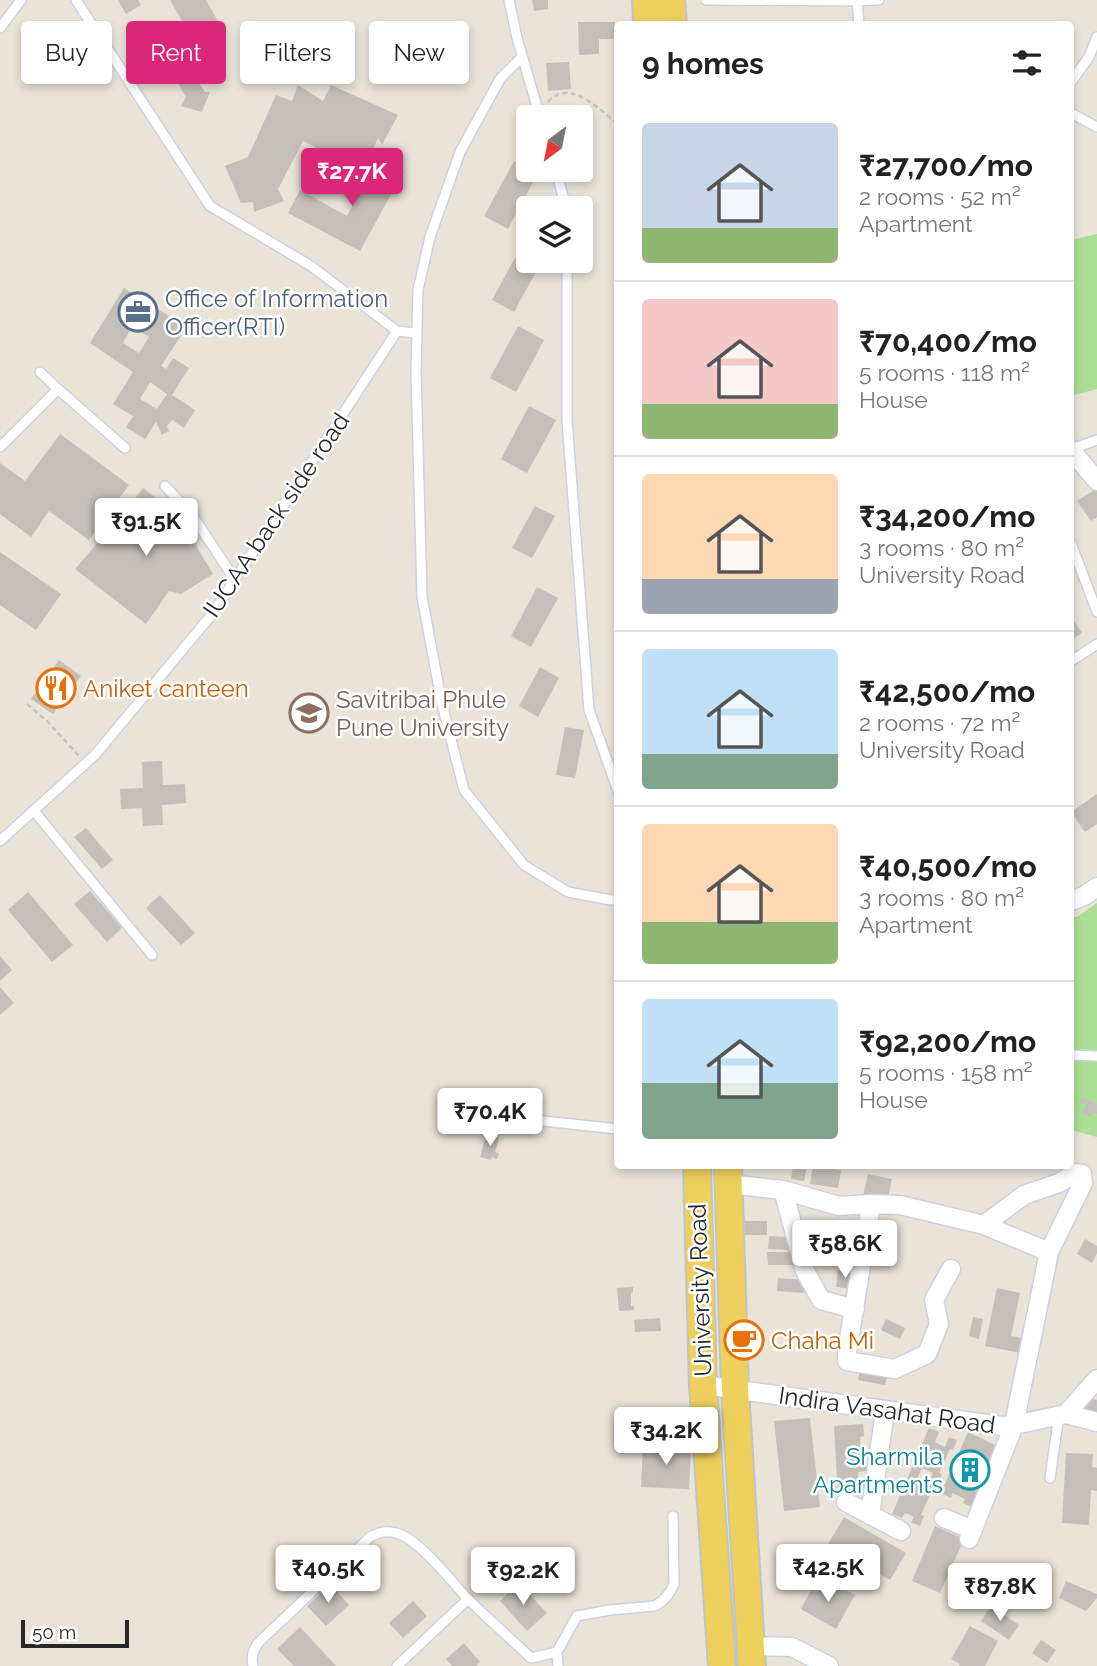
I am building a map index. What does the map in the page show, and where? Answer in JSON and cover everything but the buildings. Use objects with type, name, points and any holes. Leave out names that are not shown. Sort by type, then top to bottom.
[{"type":"main road","points":[[646,0],[647,21]]},
{"type":"main road","points":[[671,0],[673,21]]},
{"type":"main road","name":"University Road","points":[[696,1169],[703,1385],[722,1666]]},
{"type":"main road","name":"University Road","points":[[728,1175],[735,1389],[751,1656]]},
{"type":"street","points":[[1074,454],[1097,481]]},
{"type":"street","points":[[1074,900],[1097,887]]},
{"type":"street","points":[[944,1518],[971,1535],[1014,1425],[1049,1252],[1083,1184],[1082,1174],[1075,1173],[1059,1183],[1024,1195],[984,1224]]},
{"type":"street","points":[[728,1175],[839,1206],[900,1205],[984,1224],[1049,1252]]},
{"type":"street","points":[[783,1190],[805,1271],[821,1300],[855,1309]]},
{"type":"street","points":[[871,1204],[847,1361],[895,1369],[927,1354],[939,1324],[934,1300],[951,1269]]},
{"type":"street","points":[[1063,1415],[1097,1379]]},
{"type":"street","name":"Indira Vasahat Road","points":[[703,1385],[1002,1426],[1063,1415]]},
{"type":"street","points":[[870,1515],[885,1411]]},
{"type":"street","points":[[1063,1415],[1097,1422]]},
{"type":"street","points":[[846,1502],[901,1531]]},
{"type":"street","points":[[751,1656],[792,1647],[829,1666]]},
{"type":"lane","points":[[0,28],[21,0]]},
{"type":"lane","points":[[76,0],[210,206],[311,266],[397,331],[416,333]]},
{"type":"lane","points":[[509,0],[537,105]]},
{"type":"lane","points":[[706,0],[879,0]]},
{"type":"lane","points":[[858,1],[859,21]]},
{"type":"lane","points":[[1074,78],[1089,57],[1097,37]]},
{"type":"lane","points":[[523,57],[500,79],[460,152],[430,237],[418,290],[416,372],[422,597],[442,704],[464,790],[524,865],[568,892],[614,900]]},
{"type":"lane","points":[[1074,115],[1097,127]]},
{"type":"lane","points":[[567,273],[567,421],[589,710],[614,779]]},
{"type":"lane","name":"IUCAA back side road","points":[[0,841],[95,755],[213,613],[397,331]]},
{"type":"lane","points":[[40,372],[125,448]]},
{"type":"lane","points":[[0,447],[58,389]]},
{"type":"lane","points":[[1074,449],[1097,440]]},
{"type":"lane","points":[[165,486],[193,516],[235,580]]},
{"type":"lane","points":[[1074,551],[1097,611]]},
{"type":"lane","points":[[1074,659],[1097,644]]},
{"type":"lane","points":[[34,811],[152,955]]},
{"type":"lane","points":[[1074,1055],[1097,1056]]},
{"type":"lane","points":[[515,1118],[614,1129]]},
{"type":"lane","points":[[1050,1478],[1063,1415]]},
{"type":"lane","points":[[558,1666],[557,1651],[578,1616],[655,1606],[665,1598],[674,1584],[673,1516]]},
{"type":"lane","points":[[253,1666],[253,1651],[258,1643],[370,1537],[395,1532],[416,1544],[531,1658],[557,1651]]},
{"type":"lane","points":[[397,1666],[468,1598]]},
{"type":"path","points":[[547,105],[554,96],[570,92],[593,105]]},
{"type":"path","points":[[593,105],[614,121]]},
{"type":"path","points":[[27,704],[47,721],[86,763]]},
{"type":"green space","points":[[1097,234],[1097,389],[1074,395],[1074,239]]},
{"type":"green space","points":[[1097,903],[1097,1137],[1074,1131],[1074,916]]},
{"type":"place","name":"Office of Information Officer(RTI)","points":[[138,312]]},
{"type":"place","name":"Aniket canteen","points":[[56,688]]},
{"type":"place","name":"Savitribai Phule Pune University","points":[[309,713]]},
{"type":"place","name":"Chaha Mi","points":[[744,1340]]},
{"type":"place","name":"Sharmila Apartments","points":[[970,1470]]}]
